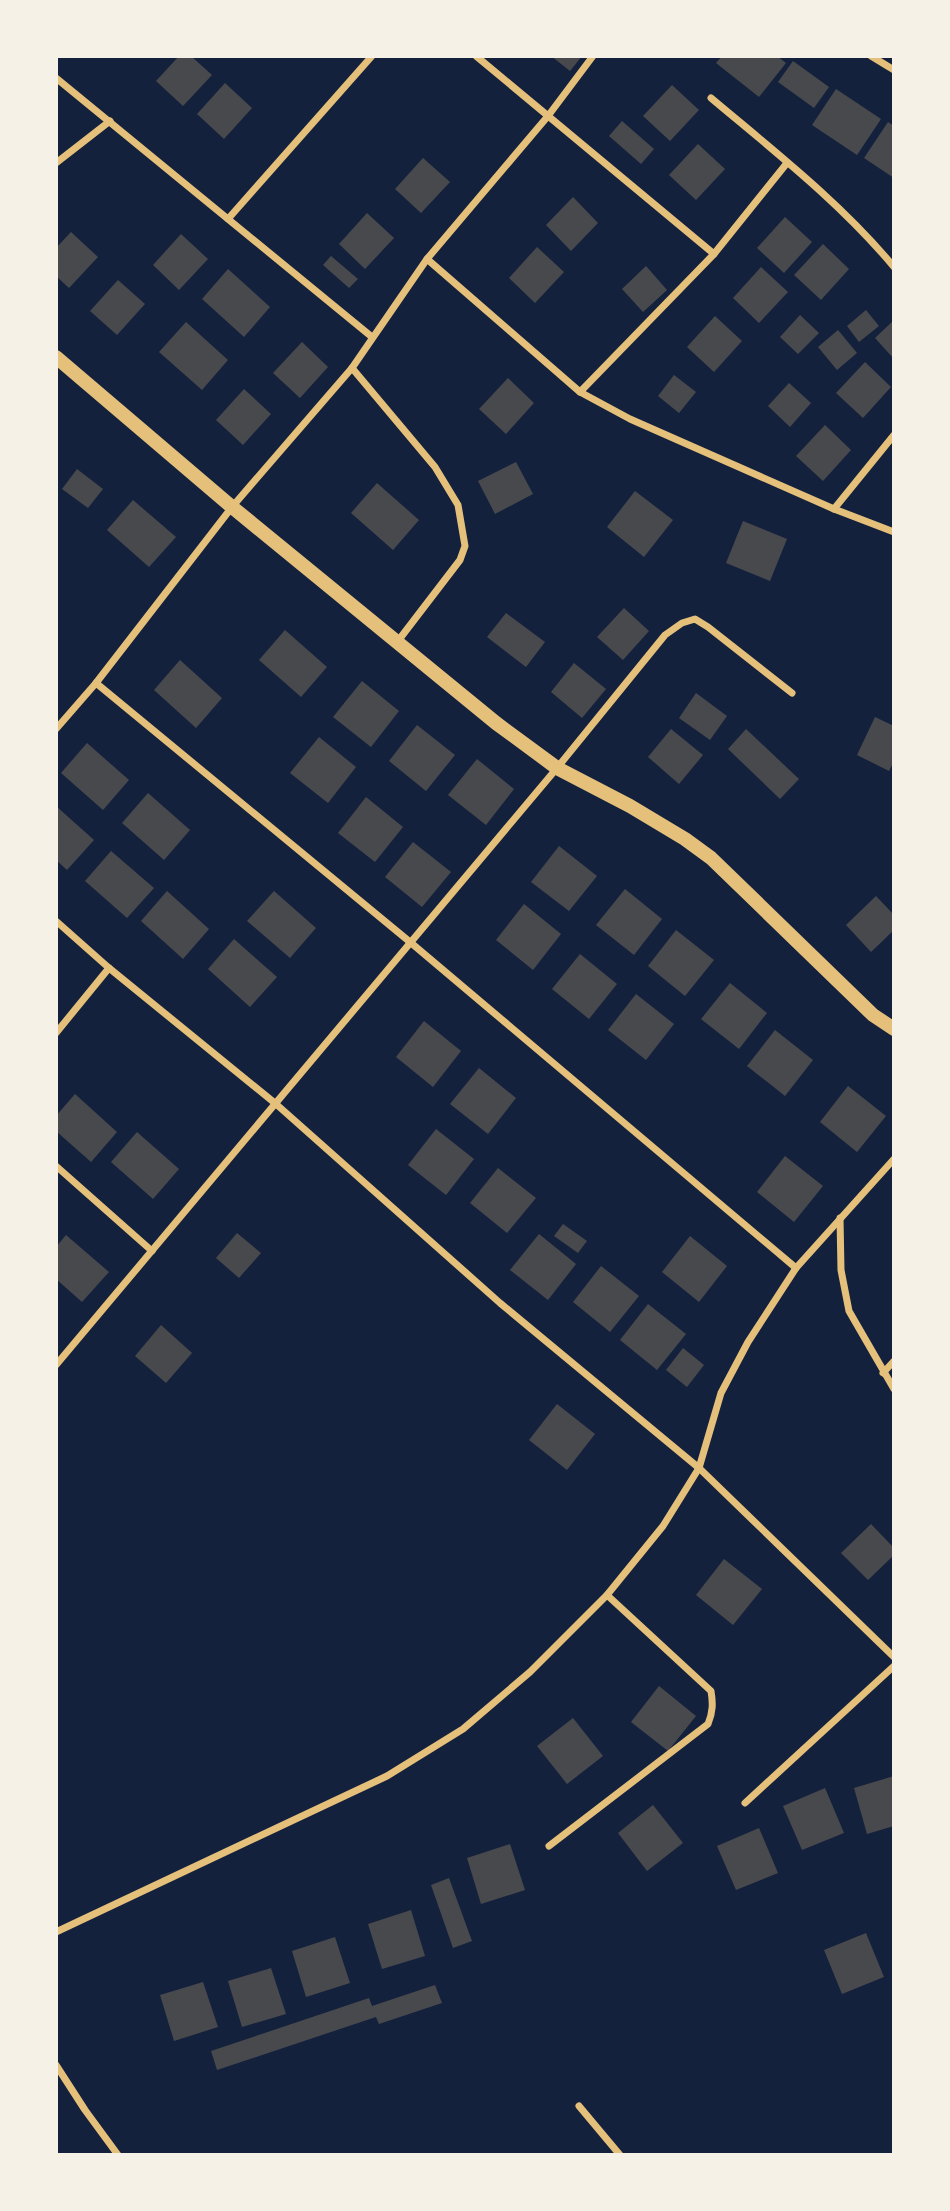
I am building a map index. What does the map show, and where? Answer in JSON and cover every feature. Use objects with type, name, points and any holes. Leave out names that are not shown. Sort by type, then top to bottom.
[{"type":"main road","points":[[56,357],[232,507],[496,723],[557,768],[652,819],[711,858],[873,1015],[894,1029]]},
{"type":"street","points":[[229,219],[372,56]]},
{"type":"street","points":[[476,56],[714,254]]},
{"type":"street","points":[[56,729],[96,683],[232,507],[352,368],[427,259],[548,116],[593,56]]},
{"type":"street","points":[[871,56],[894,70]]},
{"type":"street","points":[[56,78],[372,337]]},
{"type":"street","points":[[711,98],[835,205],[876,245],[894,267]]},
{"type":"street","points":[[56,163],[110,121]]},
{"type":"street","points":[[580,392],[714,254],[787,163]]},
{"type":"street","points":[[427,259],[580,392],[630,419],[834,509],[894,532]]},
{"type":"street","points":[[352,368],[435,467],[458,505],[463,527],[465,546],[460,560],[398,641]]},
{"type":"street","points":[[834,509],[894,435]]},
{"type":"street","points":[[56,1365],[557,768],[665,635],[682,623],[695,619],[792,693]]},
{"type":"street","points":[[96,683],[411,942],[796,1268]]},
{"type":"street","points":[[56,921],[109,968],[276,1104],[500,1303],[699,1468],[894,1657]]},
{"type":"street","points":[[56,1033],[109,968]]},
{"type":"street","points":[[56,1932],[375,1782],[419,1758],[463,1729],[520,1680],[607,1595],[663,1526],[699,1468],[721,1393],[748,1342],[796,1268],[894,1159]]},
{"type":"street","points":[[56,1166],[152,1251]]},
{"type":"street","points":[[840,1218],[841,1270],[849,1311],[894,1389]]},
{"type":"street","points":[[883,1373],[894,1361]]},
{"type":"street","points":[[550,1846],[708,1724],[712,1715],[710,1691],[607,1595]]},
{"type":"street","points":[[745,1802],[894,1666]]},
{"type":"street","points":[[56,2065],[118,2155]]},
{"type":"street","points":[[579,2106],[620,2155]]},
{"type":"building","points":[[179,56],[191,56],[212,75],[183,106],[156,81]]},
{"type":"building","points":[[551,56],[582,56],[570,71]]},
{"type":"building","points":[[722,56],[777,56],[786,63],[759,97],[716,63]]},
{"type":"building","points":[[793,61],[829,87],[814,108],[778,82]]},
{"type":"building","points":[[225,83],[252,108],[224,139],[197,114]]},
{"type":"building","points":[[672,85],[699,110],[670,141],[643,116]]},
{"type":"building","points":[[836,89],[881,119],[857,155],[812,125]]},
{"type":"building","points":[[622,121],[654,149],[641,164],[609,136]]},
{"type":"building","points":[[888,122],[894,126],[894,178],[864,158]]},
{"type":"building","points":[[698,144],[725,169],[696,200],[669,175]]},
{"type":"building","points":[[423,158],[450,182],[421,213],[395,189]]},
{"type":"building","points":[[573,197],[598,223],[571,251],[546,225]]},
{"type":"building","points":[[367,213],[394,238],[365,269],[339,244]]},
{"type":"building","points":[[785,217],[812,242],[784,273],[757,248]]},
{"type":"building","points":[[71,232],[98,257],[69,288],[56,276],[56,248]]},
{"type":"building","points":[[181,234],[208,259],[179,290],[153,265]]},
{"type":"building","points":[[823,244],[849,269],[821,300],[794,275]]},
{"type":"building","points":[[537,247],[564,272],[535,303],[509,278]]},
{"type":"building","points":[[331,256],[358,279],[349,288],[323,265]]},
{"type":"building","points":[[646,266],[667,290],[643,312],[622,289]]},
{"type":"building","points":[[761,267],[788,292],[759,323],[733,298]]},
{"type":"building","points":[[228,269],[270,307],[244,337],[202,299]]},
{"type":"building","points":[[118,280],[145,304],[117,335],[90,311]]},
{"type":"building","points":[[866,310],[879,326],[859,342],[847,326]]},
{"type":"building","points":[[800,315],[819,333],[798,354],[780,337]]},
{"type":"building","points":[[715,316],[742,341],[714,372],[687,347]]},
{"type":"building","points":[[894,320],[894,359],[875,338]]},
{"type":"building","points":[[186,322],[228,360],[202,390],[159,352]]},
{"type":"building","points":[[838,330],[857,353],[837,370],[818,347]]},
{"type":"building","points":[[302,342],[328,367],[300,398],[273,373]]},
{"type":"building","points":[[865,362],[891,387],[863,418],[836,393]]},
{"type":"building","points":[[674,375],[696,392],[679,413],[658,396]]},
{"type":"building","points":[[508,378],[534,403],[506,434],[479,409]]},
{"type":"building","points":[[789,383],[811,403],[790,427],[768,406]]},
{"type":"building","points":[[244,389],[271,414],[243,445],[216,420]]},
{"type":"building","points":[[825,425],[851,450],[823,481],[796,456]]},
{"type":"building","points":[[516,462],[533,494],[495,514],[478,481]]},
{"type":"building","points":[[77,469],[103,489],[88,508],[62,489]]},
{"type":"building","points":[[377,483],[419,520],[393,550],[351,513]]},
{"type":"building","points":[[635,491],[673,520],[644,557],[607,527]]},
{"type":"building","points":[[133,500],[176,537],[149,567],[107,530]]},
{"type":"building","points":[[743,521],[787,539],[770,581],[726,563]]},
{"type":"building","points":[[624,608],[649,631],[623,660],[597,637]]},
{"type":"building","points":[[506,613],[545,642],[526,667],[487,637]]},
{"type":"building","points":[[285,630],[327,667],[301,697],[259,660]]},
{"type":"building","points":[[180,660],[222,698],[196,728],[154,690]]},
{"type":"building","points":[[574,663],[606,689],[582,718],[551,692]]},
{"type":"building","points":[[362,681],[399,711],[371,747],[333,717]]},
{"type":"building","points":[[696,693],[727,716],[710,740],[679,718]]},
{"type":"building","points":[[875,717],[894,726],[894,761],[889,771],[857,755]]},
{"type":"building","points":[[417,725],[455,755],[426,791],[389,761]]},
{"type":"building","points":[[671,729],[703,755],[679,784],[648,757]]},
{"type":"building","points":[[746,729],[799,779],[780,799],[728,749]]},
{"type":"building","points":[[319,737],[356,767],[328,803],[290,773]]},
{"type":"building","points":[[87,743],[129,780],[103,810],[61,773]]},
{"type":"building","points":[[477,759],[514,789],[486,825],[448,795]]},
{"type":"building","points":[[148,793],[190,830],[164,860],[122,823]]},
{"type":"building","points":[[366,797],[403,827],[375,862],[338,833]]},
{"type":"building","points":[[56,806],[94,840],[67,870],[56,860]]},
{"type":"building","points":[[413,842],[451,872],[422,907],[385,877]]},
{"type":"building","points":[[559,846],[597,876],[569,911],[531,882]]},
{"type":"building","points":[[111,851],[154,888],[127,918],[85,881]]},
{"type":"building","points":[[625,889],[662,919],[634,955],[596,925]]},
{"type":"building","points":[[167,891],[209,929],[183,959],[141,921]]},
{"type":"building","points":[[274,891],[316,928],[290,958],[247,921]]},
{"type":"building","points":[[876,896],[894,915],[894,930],[871,952],[846,925]]},
{"type":"building","points":[[524,904],[561,934],[533,970],[496,940]]},
{"type":"building","points":[[676,930],[714,960],[685,996],[648,966]]},
{"type":"building","points":[[234,939],[277,977],[250,1007],[208,969]]},
{"type":"building","points":[[580,954],[617,984],[589,1019],[552,989]]},
{"type":"building","points":[[730,983],[767,1013],[739,1049],[701,1019]]},
{"type":"building","points":[[636,994],[674,1024],[646,1060],[608,1030]]},
{"type":"building","points":[[424,1021],[461,1051],[433,1087],[396,1057]]},
{"type":"building","points":[[775,1030],[813,1060],[785,1096],[747,1066]]},
{"type":"building","points":[[479,1068],[516,1098],[488,1134],[450,1104]]},
{"type":"building","points":[[848,1086],[886,1116],[857,1152],[820,1122]]},
{"type":"building","points":[[75,1094],[117,1132],[91,1162],[56,1131],[56,1116]]},
{"type":"building","points":[[436,1129],[474,1159],[446,1195],[408,1165]]},
{"type":"building","points":[[137,1132],[179,1169],[153,1199],[111,1162]]},
{"type":"building","points":[[785,1156],[823,1186],[794,1222],[757,1192]]},
{"type":"building","points":[[498,1168],[536,1198],[507,1233],[470,1203]]},
{"type":"building","points":[[563,1224],[587,1241],[578,1253],[554,1236]]},
{"type":"building","points":[[237,1233],[261,1253],[239,1278],[216,1258]]},
{"type":"building","points":[[539,1234],[576,1264],[548,1300],[510,1270]]},
{"type":"building","points":[[66,1235],[109,1272],[82,1302],[56,1279],[56,1247]]},
{"type":"building","points":[[690,1236],[727,1266],[699,1302],[662,1272]]},
{"type":"building","points":[[601,1266],[639,1296],[610,1332],[573,1302]]},
{"type":"building","points":[[648,1304],[686,1334],[657,1370],[620,1340]]},
{"type":"building","points":[[161,1325],[192,1353],[166,1383],[135,1356]]},
{"type":"building","points":[[683,1348],[704,1365],[687,1387],[666,1370]]},
{"type":"building","points":[[557,1404],[595,1434],[567,1470],[529,1440]]},
{"type":"building","points":[[871,1524],[894,1548],[894,1555],[868,1580],[841,1553]]},
{"type":"building","points":[[724,1559],[762,1589],[733,1625],[696,1595]]},
{"type":"building","points":[[659,1686],[696,1716],[668,1751],[631,1722]]},
{"type":"building","points":[[573,1718],[603,1756],[567,1784],[537,1746]]},
{"type":"building","points":[[894,1776],[894,1826],[867,1834],[854,1788]]},
{"type":"building","points":[[825,1788],[844,1833],[802,1850],[783,1806]]},
{"type":"building","points":[[653,1805],[683,1843],[647,1871],[618,1833]]},
{"type":"building","points":[[759,1828],[778,1873],[736,1890],[717,1846]]},
{"type":"building","points":[[510,1844],[525,1890],[481,1904],[467,1858]]},
{"type":"building","points":[[449,1878],[472,1941],[453,1948],[431,1885]]},
{"type":"building","points":[[411,1910],[425,1956],[382,1969],[368,1924]]},
{"type":"building","points":[[866,1933],[884,1977],[842,1994],[824,1950]]},
{"type":"building","points":[[335,1937],[350,1983],[306,1997],[292,1951]]},
{"type":"building","points":[[271,1968],[286,2014],[242,2027],[228,1981]]},
{"type":"building","points":[[203,1982],[218,2027],[174,2041],[160,1995]]},
{"type":"building","points":[[435,1985],[442,2003],[379,2024],[376,2017],[217,2070],[211,2051],[369,1998],[372,2006]]}]
